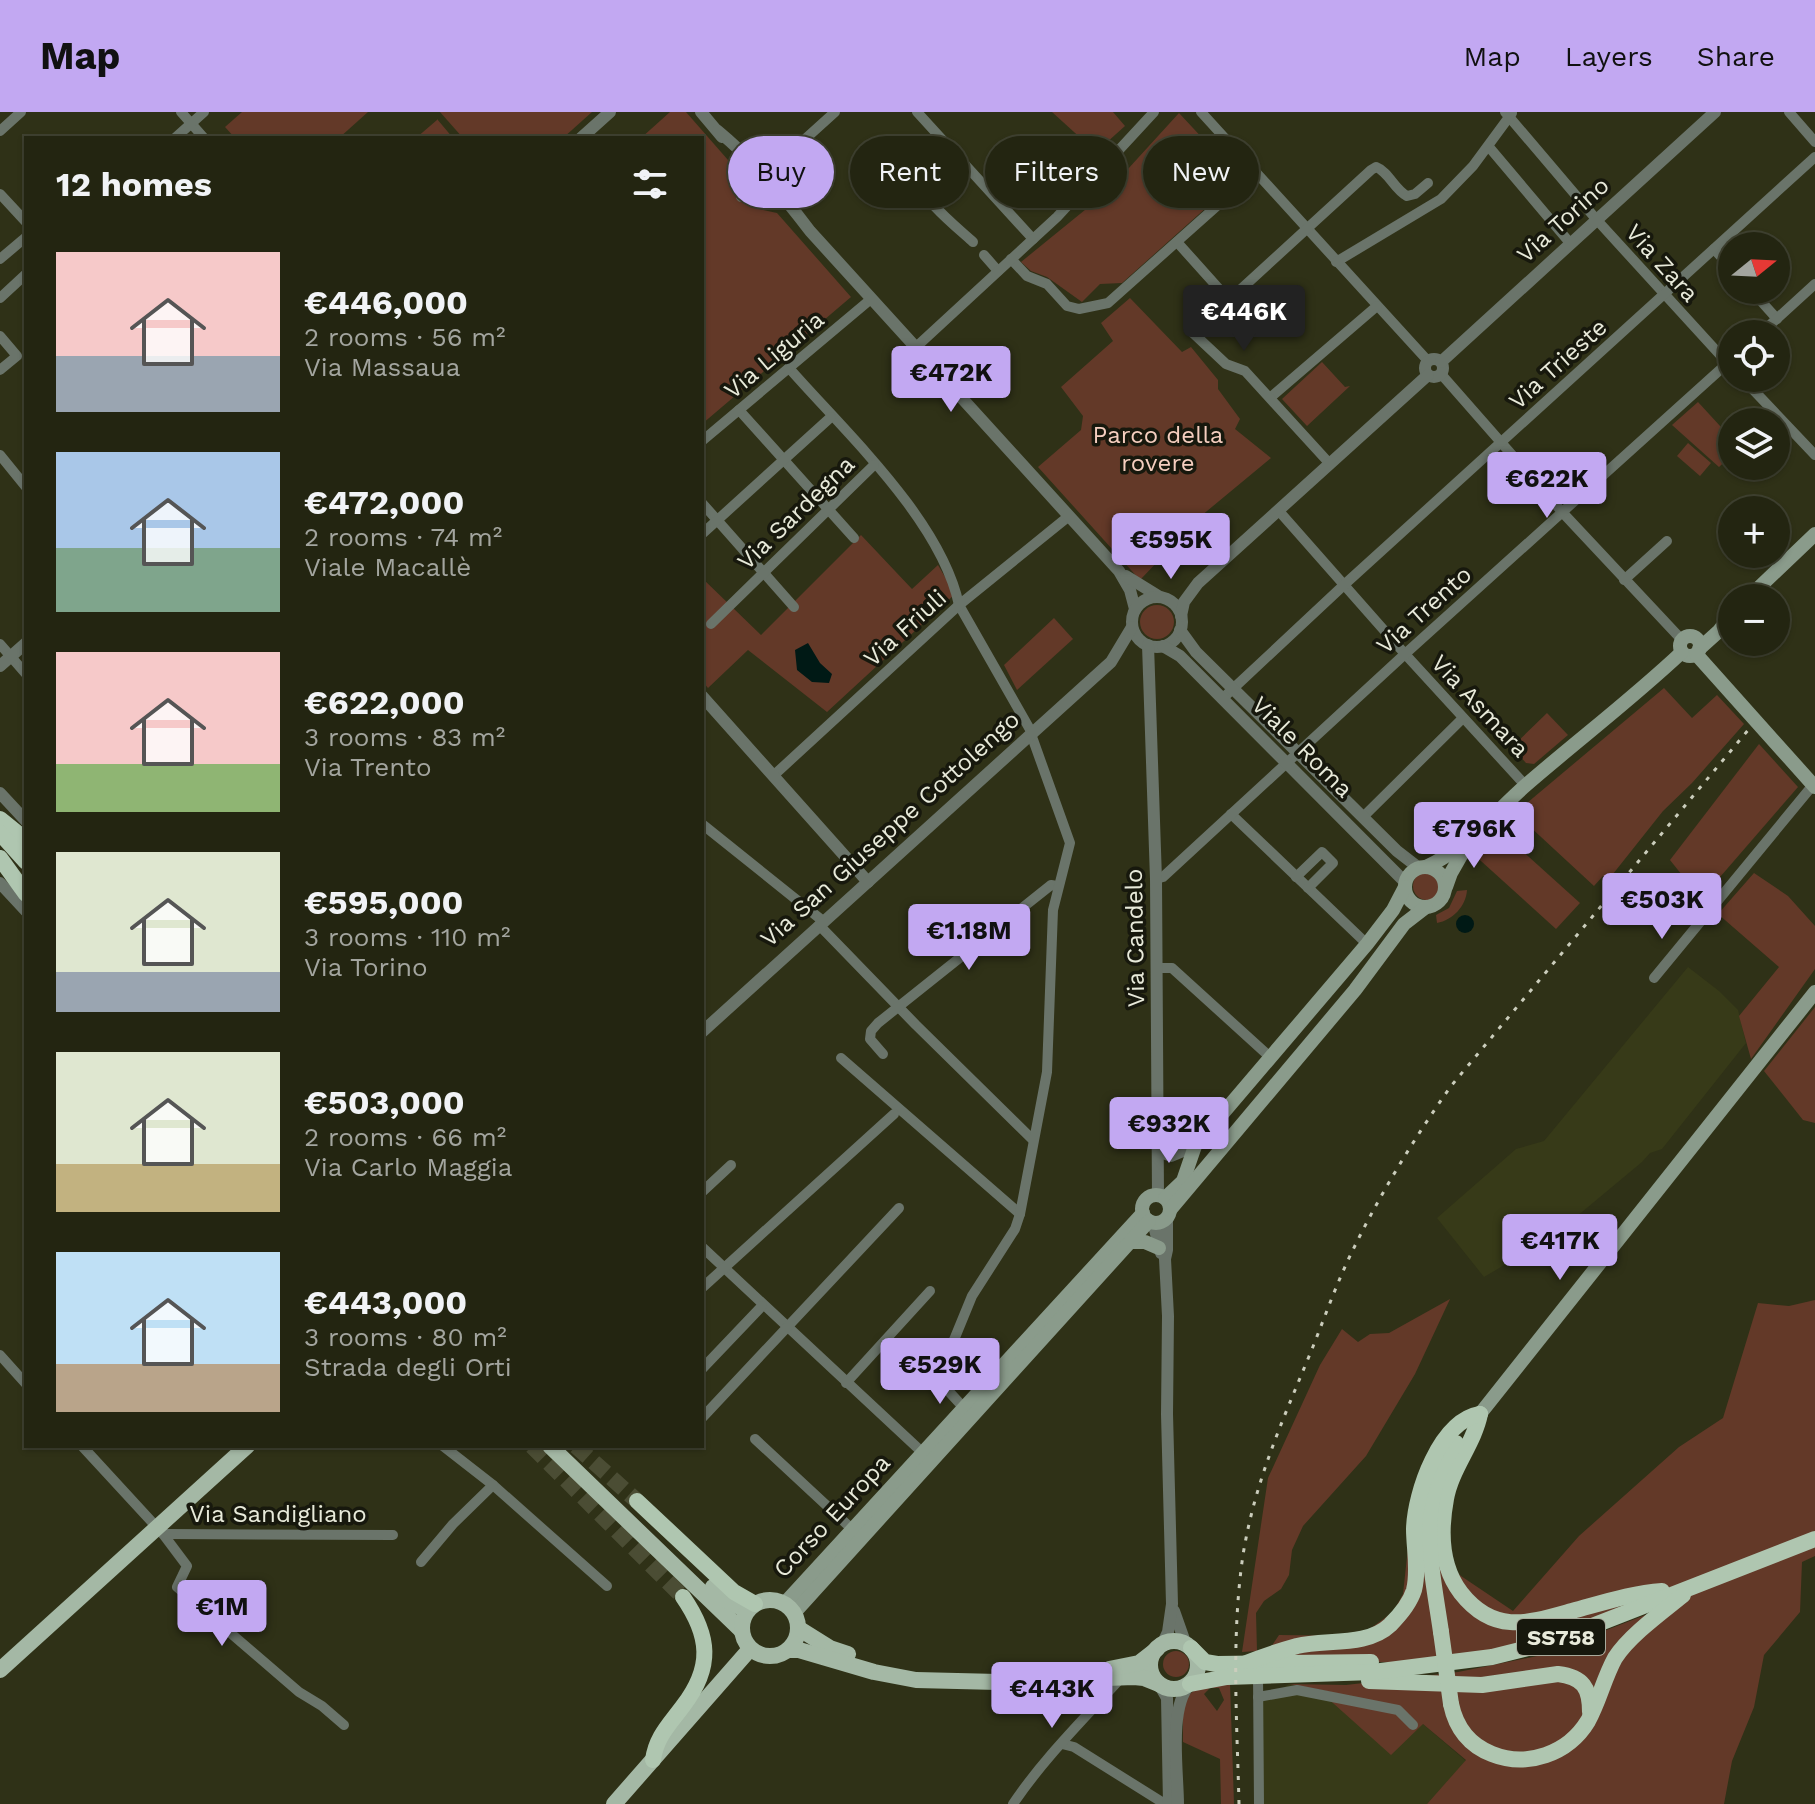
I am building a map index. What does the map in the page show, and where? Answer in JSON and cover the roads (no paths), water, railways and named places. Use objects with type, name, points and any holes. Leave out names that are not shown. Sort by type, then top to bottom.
[{"type":"highway","points":[[0,819],[24,838]]},
{"type":"highway","points":[[0,833],[24,860]]},
{"type":"highway","points":[[0,855],[24,878]]},
{"type":"highway","points":[[0,855],[9,892]]},
{"type":"highway","points":[[1480,1414],[1477,1429],[1446,1497],[1443,1529],[1448,1570],[1466,1600],[1495,1619],[1529,1623],[1616,1599],[1695,1586]]},
{"type":"highway","points":[[1480,1414],[1453,1446],[1441,1468],[1428,1517],[1428,1541],[1451,1704],[1457,1726],[1468,1739],[1483,1750],[1514,1760],[1531,1760],[1566,1745],[1590,1717],[1614,1660],[1621,1651],[1695,1586]]},
{"type":"highway","points":[[1244,1664],[1298,1646],[1376,1634],[1398,1617],[1414,1591],[1415,1516],[1424,1481],[1434,1457],[1450,1434],[1466,1417],[1480,1414]]},
{"type":"highway","points":[[637,1501],[751,1607]]},
{"type":"highway","name":"SS758","points":[[1190,1684],[1227,1677],[1315,1675],[1492,1657],[1532,1647],[1815,1539]]},
{"type":"highway","points":[[653,1760],[655,1744],[700,1682],[706,1657],[703,1632],[683,1597]]},
{"type":"highway","name":"SS758","points":[[1188,1646],[1205,1662],[1433,1665]]},
{"type":"highway","points":[[1315,1675],[1482,1685],[1570,1675],[1586,1686],[1590,1696],[1590,1717]]},
{"type":"main road","points":[[1763,584],[1815,534]]},
{"type":"main road","points":[[1158,1211],[1183,1181],[1195,1146],[1367,944],[1393,910],[1410,874],[1451,854],[1526,786],[1718,624]]},
{"type":"main road","points":[[1691,646],[1814,786]]},
{"type":"main road","points":[[1158,1211],[1355,990],[1404,924],[1438,902],[1458,858],[1474,835]]},
{"type":"main road","points":[[1422,867],[1441,875],[1445,892]]},
{"type":"main road","points":[[1406,885],[1412,901],[1426,907]]},
{"type":"main road","points":[[1480,1414],[1815,992]]},
{"type":"main road","name":"Corso Europa","points":[[792,1615],[1158,1211]]},
{"type":"main road","name":"Corso Europa","points":[[792,1615],[853,1530],[964,1408],[1158,1211]]},
{"type":"main road","points":[[1131,1242],[1145,1242],[1162,1254]]},
{"type":"main road","points":[[0,1670],[161,1531],[245,1448]]},
{"type":"main road","points":[[552,1448],[741,1630],[755,1652]]},
{"type":"main road","points":[[567,1448],[726,1600],[751,1607],[741,1630]]},
{"type":"main road","name":"Corso Europa","points":[[751,1607],[770,1600],[792,1615],[797,1637],[788,1650]]},
{"type":"main road","points":[[792,1615],[830,1648],[918,1670],[1115,1668],[1139,1663],[1160,1647]]},
{"type":"main road","name":"SS758","points":[[1160,1647],[1174,1641],[1188,1646]]},
{"type":"main road","points":[[1188,1646],[1198,1663],[1197,1675],[1190,1684]]},
{"type":"main road","points":[[1159,1684],[1151,1667],[1160,1647]]},
{"type":"main road","points":[[755,1652],[779,1655],[788,1650],[799,1650],[874,1672],[916,1680],[986,1682],[1144,1678],[1159,1684]]},
{"type":"main road","points":[[614,1804],[755,1652]]},
{"type":"main road","points":[[627,1804],[755,1652]]},
{"type":"main road","name":"SS758","points":[[1159,1684],[1175,1689],[1190,1684]]},
{"type":"street","points":[[0,131],[21,112]]},
{"type":"street","points":[[181,112],[202,136]]},
{"type":"street","points":[[177,136],[204,112]]},
{"type":"street","points":[[583,136],[610,112]]},
{"type":"street","points":[[701,112],[728,146]]},
{"type":"street","points":[[809,136],[835,112]]},
{"type":"street","points":[[917,112],[939,136]]},
{"type":"street","points":[[915,348],[1033,239],[1109,163],[1154,112]]},
{"type":"street","points":[[1201,112],[1223,136]]},
{"type":"street","name":"Via Torino","points":[[1181,623],[1184,602],[1198,583],[1715,112]]},
{"type":"street","points":[[1789,112],[1815,142]]},
{"type":"street","points":[[1336,262],[1441,199],[1489,147],[1509,113]]},
{"type":"street","name":"Via Zara","points":[[1509,113],[1663,295],[1718,350]]},
{"type":"street","points":[[1489,147],[1570,243]]},
{"type":"street","name":"Via Trieste","points":[[1222,699],[1815,157]]},
{"type":"street","points":[[1330,464],[1245,371],[1226,364],[1193,333],[1376,167],[1399,192],[1407,196],[1415,194],[1428,183]]},
{"type":"street","points":[[969,169],[1033,239]]},
{"type":"street","points":[[1259,176],[1624,580],[1691,646]]},
{"type":"street","points":[[0,194],[24,220]]},
{"type":"street","points":[[783,208],[810,231],[1119,571],[1130,590],[1135,609],[1132,627],[1135,634],[1154,646],[1170,643],[1181,623],[1173,603],[1146,590],[1119,571]]},
{"type":"street","points":[[938,208],[973,242]]},
{"type":"street","points":[[1011,259],[1027,276],[1047,284],[1067,306],[1079,309],[1108,303],[1215,208]]},
{"type":"street","points":[[0,259],[24,239]]},
{"type":"street","points":[[1177,242],[1229,300]]},
{"type":"street","points":[[1714,249],[1718,253]]},
{"type":"street","points":[[984,255],[998,271]]},
{"type":"street","points":[[0,298],[24,276]]},
{"type":"street","points":[[1764,304],[1777,319],[1815,284]]},
{"type":"street","name":"Via Liguria","points":[[704,439],[871,299]]},
{"type":"street","points":[[1271,397],[1377,306]]},
{"type":"street","points":[[0,336],[24,364]]},
{"type":"street","points":[[0,370],[17,356]]},
{"type":"street","points":[[789,368],[884,476],[924,528],[955,587],[959,605],[1032,734],[1070,843],[1053,910],[1047,1072],[1020,1214],[1015,1229],[961,1319],[940,1374],[942,1384],[964,1408]]},
{"type":"street","name":"Via Trento","points":[[1156,879],[1163,877],[1405,654],[1718,375]]},
{"type":"street","points":[[1755,392],[1815,455]]},
{"type":"street","points":[[739,410],[854,538]]},
{"type":"street","points":[[704,532],[831,417]]},
{"type":"street","points":[[0,455],[24,485]]},
{"type":"street","name":"Via Sardegna","points":[[711,624],[874,465]]},
{"type":"street","points":[[704,505],[794,607]]},
{"type":"street","name":"Via Asmara","points":[[1278,510],[1526,786]]},
{"type":"street","name":"Via Friuli","points":[[773,776],[959,605],[1069,516]]},
{"type":"street","points":[[1624,580],[1667,541]]},
{"type":"street","name":"Via Torino","points":[[1164,598],[1198,583]]},
{"type":"street","points":[[1135,609],[1146,599],[1164,598]]},
{"type":"street","name":"Viale Roma","points":[[1181,623],[1196,652],[1397,851],[1422,867]]},
{"type":"street","name":"Via San Giuseppe Cottolengo","points":[[704,1030],[1111,662],[1132,627]]},
{"type":"street","points":[[0,644],[24,672]]},
{"type":"street","points":[[0,666],[24,645]]},
{"type":"street","name":"Viale Roma","points":[[1154,646],[1180,656],[1406,885]]},
{"type":"street","name":"Via San Giuseppe Cottolengo","points":[[1111,662],[1154,646]]},
{"type":"street","name":"Via Candelo","points":[[1154,646],[1151,681],[1158,1211],[1167,1250],[1162,1254],[1172,1604],[1168,1632],[1160,1647]]},
{"type":"street","points":[[704,698],[868,882]]},
{"type":"street","points":[[1364,816],[1463,718]]},
{"type":"street","points":[[1654,978],[1814,786]]},
{"type":"street","points":[[0,793],[24,819]]},
{"type":"street","points":[[1231,814],[1367,944]]},
{"type":"street","points":[[704,826],[821,923],[898,1006],[1032,1139]]},
{"type":"street","points":[[1296,877],[1322,852],[1333,863],[1308,888]]},
{"type":"street","points":[[883,1054],[870,1039],[871,1031],[898,1006],[1051,885],[1057,886]]},
{"type":"street","points":[[9,892],[24,909]]},
{"type":"street","points":[[1157,968],[1172,968],[1270,1057]]},
{"type":"street","points":[[841,1058],[1020,1214]]},
{"type":"street","points":[[704,1286],[894,1114]]},
{"type":"street","points":[[1158,1151],[1171,1156],[1195,1146]]},
{"type":"street","points":[[704,1190],[731,1165]]},
{"type":"street","points":[[704,1416],[899,1208]]},
{"type":"street","points":[[704,1249],[923,1453]]},
{"type":"street","points":[[846,1383],[930,1291]]},
{"type":"street","points":[[704,1367],[762,1306]]},
{"type":"street","points":[[0,1355],[24,1382]]},
{"type":"street","points":[[755,1439],[853,1530]]},
{"type":"street","points":[[84,1448],[161,1531],[187,1566],[177,1587],[299,1692],[344,1725]]},
{"type":"street","points":[[446,1448],[493,1485],[607,1586]]},
{"type":"street","points":[[421,1562],[453,1524],[493,1485]]},
{"type":"street","name":"Via Sandigliano","points":[[161,1531],[393,1535]]},
{"type":"street","name":"Via Candelo","points":[[1172,1604],[1178,1629],[1188,1646]]},
{"type":"street","points":[[1258,1676],[1259,1804]]},
{"type":"street","points":[[1013,1804],[1049,1755],[1121,1678]]},
{"type":"street","points":[[1159,1684],[1167,1698],[1167,1804]]},
{"type":"street","points":[[1178,1804],[1177,1709],[1180,1697],[1190,1684]]},
{"type":"street","points":[[1258,1697],[1297,1690],[1398,1710],[1413,1725]]},
{"type":"street","points":[[1062,1744],[1074,1747],[1167,1804]]},
{"type":"water","points":[[808,643],[820,663],[832,674],[829,683],[812,682],[797,670],[795,650]]},
{"type":"water","points":[[1465,915],[1474,924],[1465,933],[1456,924]]},
{"type":"tunnel","points":[[534,1448],[683,1597]]},
{"type":"tunnel","points":[[578,1448],[637,1501]]},
{"type":"railway","points":[[1239,1804],[1236,1648],[1239,1586],[1248,1528],[1270,1452],[1349,1258],[1396,1170],[1451,1086],[1749,729]]},
{"type":"park label","name":"Parco della rovere","points":[[1158,449]]}]
